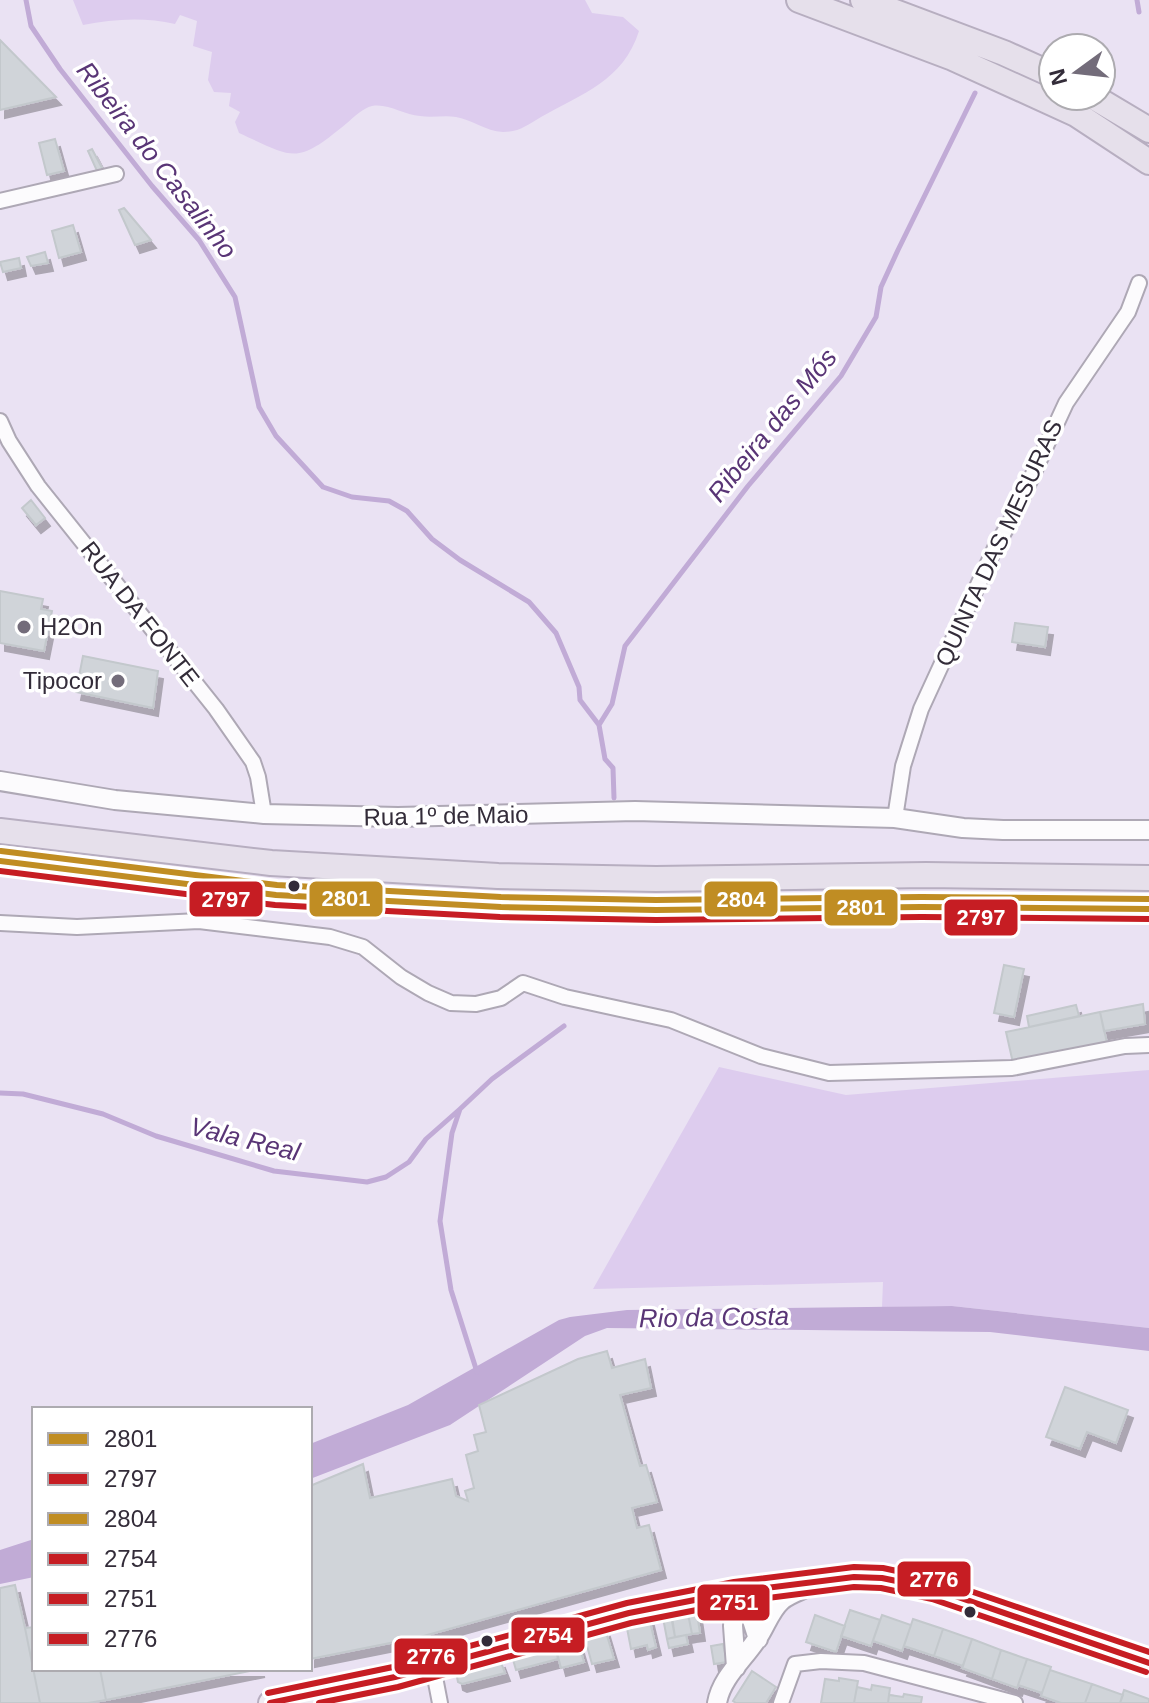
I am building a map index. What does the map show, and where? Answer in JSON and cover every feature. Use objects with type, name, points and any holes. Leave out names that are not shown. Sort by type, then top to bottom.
[{"type":"highway","points":[[799,0],[953,58],[1076,114],[1149,162]]},
{"type":"highway","points":[[863,0],[1037,68]]},
{"type":"highway","points":[[1117,111],[1149,130]]},
{"type":"highway","points":[[0,831],[271,863],[498,876],[656,879],[926,875],[1149,878]]},
{"type":"highway","points":[[0,861],[276,895],[501,907],[656,910],[921,907],[1149,909]]},
{"type":"main road","points":[[270,1703],[433,1667],[629,1613],[828,1578],[882,1578],[935,1589],[1149,1663]]},
{"type":"street","points":[[0,201],[116,174]]},
{"type":"street","name":"QUINTA DAS MESURAS","points":[[895,818],[903,766],[933,682],[1066,403],[1128,312],[1139,283]]},
{"type":"street","name":"RUA DA FONTE","points":[[0,421],[38,486],[243,746],[258,777],[264,814]]},
{"type":"street","name":"Rua 1º de Maio","points":[[0,781],[115,800],[264,814],[398,817],[635,811],[895,818],[990,830],[1149,830]]},
{"type":"street","points":[[0,923],[77,927],[199,921],[330,937],[363,947],[401,977],[451,1003],[476,1004],[501,998],[523,983],[565,997],[653,1015],[761,1056],[829,1073],[1012,1068],[1125,1046],[1149,1045]]},
{"type":"street","points":[[717,1703],[718,1696],[758,1639],[770,1614],[782,1601],[828,1578]]},
{"type":"street","points":[[735,1592],[751,1617],[758,1639]]},
{"type":"street","points":[[735,1592],[733,1626],[736,1667]]},
{"type":"street","points":[[705,1598],[733,1626]]},
{"type":"street","points":[[781,1703],[795,1664],[821,1661],[864,1663],[1007,1702]]},
{"type":"street","points":[[433,1667],[440,1703]]},
{"type":"shaded area","points":[[73,0],[585,0],[592,13],[623,17],[639,31],[623,62],[600,84],[519,129],[497,131],[456,117],[420,116],[384,106],[372,106],[317,146],[295,154],[239,133],[235,122],[240,112],[229,106],[231,93],[214,92],[208,80],[212,52],[193,46],[197,21],[180,15],[175,24],[129,20],[83,25]]},
{"type":"shaded area","points":[[719,1067],[846,1095],[1149,1070],[1149,1328],[952,1306],[882,1307],[883,1282],[593,1289]]},
{"type":"water","name":"Rio da Costa","points":[[952,1306],[1149,1328],[1149,1351],[990,1332],[607,1328],[585,1336],[450,1425],[312,1478],[312,1443],[408,1405],[559,1320],[627,1310]]},
{"type":"water","points":[[32,1540],[32,1577],[0,1584],[0,1550]]},
{"type":"building","points":[[0,40],[56,97],[0,110]]},
{"type":"building","points":[[55,139],[64,171],[47,175],[39,143]]},
{"type":"building","points":[[92,149],[103,170],[97,171],[88,151]]},
{"type":"building","points":[[124,208],[151,240],[135,245],[119,210]]},
{"type":"building","points":[[73,225],[81,252],[59,258],[52,231]]},
{"type":"building","points":[[45,252],[48,263],[31,266],[27,257]]},
{"type":"building","points":[[19,258],[21,268],[3,272],[0,262]]},
{"type":"building","points":[[31,500],[45,518],[36,525],[22,508]]},
{"type":"building","name":"H2On","points":[[0,591],[43,599],[41,609],[52,611],[44,651],[0,643]]},
{"type":"building","points":[[1015,623],[1048,627],[1045,647],[1012,642]]},
{"type":"building","name":"Tipocor","points":[[83,656],[158,671],[153,708],[76,692]]},
{"type":"building","points":[[1004,965],[1024,969],[1014,1017],[994,1013]]},
{"type":"building","points":[[1143,1004],[1145,1024],[1104,1031],[1100,1012]]},
{"type":"building","points":[[1076,1005],[1079,1016],[1029,1027],[1027,1016]]},
{"type":"building","points":[[1100,1012],[1107,1043],[1013,1063],[1006,1032]]},
{"type":"building","points":[[607,1351],[612,1368],[645,1359],[651,1388],[620,1395],[640,1466],[646,1465],[657,1502],[632,1508],[637,1528],[649,1525],[661,1570],[420,1637],[312,1659],[312,1485],[363,1464],[370,1498],[452,1479],[456,1496],[468,1501],[465,1491],[474,1488],[466,1455],[478,1451],[474,1435],[486,1432],[479,1405],[578,1359]]},
{"type":"building","points":[[1065,1387],[1128,1410],[1116,1443],[1087,1432],[1080,1449],[1046,1437]]},
{"type":"building","points":[[15,1585],[40,1703],[0,1703],[0,1588]]},
{"type":"building","points":[[850,1610],[880,1620],[871,1646],[841,1636]]},
{"type":"building","points":[[688,1613],[692,1634],[675,1637],[671,1616]]},
{"type":"building","points":[[697,1613],[700,1633],[692,1634],[688,1614]]},
{"type":"building","points":[[815,1615],[845,1626],[836,1652],[806,1642]]},
{"type":"building","points":[[882,1615],[911,1625],[902,1651],[873,1641]]},
{"type":"building","points":[[672,1617],[675,1637],[667,1639],[663,1618]]},
{"type":"building","points":[[649,1618],[656,1647],[648,1650],[647,1645],[631,1649],[626,1623]]},
{"type":"building","points":[[913,1619],[943,1629],[934,1656],[904,1646]]},
{"type":"building","points":[[32,1627],[32,1663],[25,1628]]},
{"type":"building","points":[[605,1629],[614,1659],[592,1664],[584,1635]]},
{"type":"building","points":[[943,1629],[972,1639],[963,1666],[934,1656]]},
{"type":"building","points":[[686,1635],[688,1644],[669,1648],[667,1639]]},
{"type":"building","points":[[577,1639],[584,1662],[561,1668],[555,1645]]},
{"type":"building","points":[[972,1639],[1001,1650],[992,1679],[962,1668]]},
{"type":"building","points":[[723,1644],[727,1662],[714,1664],[711,1646]]},
{"type":"building","points":[[555,1645],[558,1659],[516,1670],[512,1656]]},
{"type":"building","points":[[1001,1650],[1027,1659],[1017,1688],[992,1679]]},
{"type":"building","points":[[1027,1659],[1051,1667],[1042,1693],[1018,1685]]},
{"type":"building","points":[[500,1660],[505,1673],[462,1684],[458,1682],[456,1672]]},
{"type":"building","points":[[1050,1670],[1092,1684],[1085,1703],[1061,1703],[1041,1696]]},
{"type":"building","points":[[34,1671],[100,1671],[106,1700],[40,1703]]},
{"type":"building","points":[[100,1671],[250,1671],[106,1700]]},
{"type":"building","points":[[752,1671],[776,1687],[766,1703],[736,1703],[733,1701]]},
{"type":"building","points":[[839,1678],[858,1681],[854,1703],[821,1703],[825,1679],[839,1681]]},
{"type":"building","points":[[1092,1684],[1123,1695],[1120,1703],[1085,1703]]},
{"type":"building","points":[[872,1685],[890,1688],[888,1703],[854,1703],[857,1687],[871,1690]]},
{"type":"building","points":[[1124,1690],[1149,1699],[1149,1703],[1120,1703]]},
{"type":"building","points":[[904,1694],[922,1697],[921,1703],[888,1703],[889,1695],[903,1697]]},
{"type":"waterway","name":"Ribeira do Casalinho","points":[[26,0],[31,26],[60,69],[152,186],[199,240],[235,297],[259,407],[276,436],[323,487],[352,497],[389,501],[407,511],[432,539],[460,560],[529,602],[556,633],[579,687],[580,700],[599,725],[605,759],[613,768],[614,798]]},
{"type":"waterway","name":"Ribeira das Mós","points":[[1137,0],[1139,12]]},
{"type":"waterway","name":"Ribeira das Mós","points":[[599,725],[612,704],[625,646],[748,486],[841,376],[876,317],[881,287],[975,93]]},
{"type":"waterway","name":"Ribeira do Casalinho","points":[[477,1372],[451,1290],[440,1221],[452,1133],[460,1109],[492,1079],[564,1026]]},
{"type":"waterway","name":"Vala Real","points":[[0,1093],[23,1094],[103,1114],[156,1136],[274,1171],[367,1182],[386,1177],[409,1162],[426,1139],[460,1109]]},
{"type":"transit line","name":"2804","points":[[1,851],[277,885],[501,897],[656,900],[921,897],[1149,899]]},
{"type":"transit line","name":"2801","points":[[0,861],[276,895],[501,907],[656,910],[921,907],[1149,909]]},
{"type":"transit line","name":"2797","points":[[0,871],[275,905],[500,917],[656,920],[921,917],[1149,919]]},
{"type":"transit line","name":"2776","points":[[268,1693],[393,1667],[627,1603],[734,1582],[854,1567],[883,1568],[938,1580],[1149,1652]]},
{"type":"transit line","name":"2754","points":[[270,1703],[395,1677],[629,1613],[735,1592],[854,1577],[882,1578],[935,1589],[1149,1663]]},
{"type":"transit line","name":"2751","points":[[319,1703],[398,1687],[631,1623],[737,1602],[854,1587],[881,1588],[932,1599],[1146,1672]]},
{"type":"place","name":"H2On","points":[[24,627]]},
{"type":"place","name":"Tipocor","points":[[118,681]]}]
